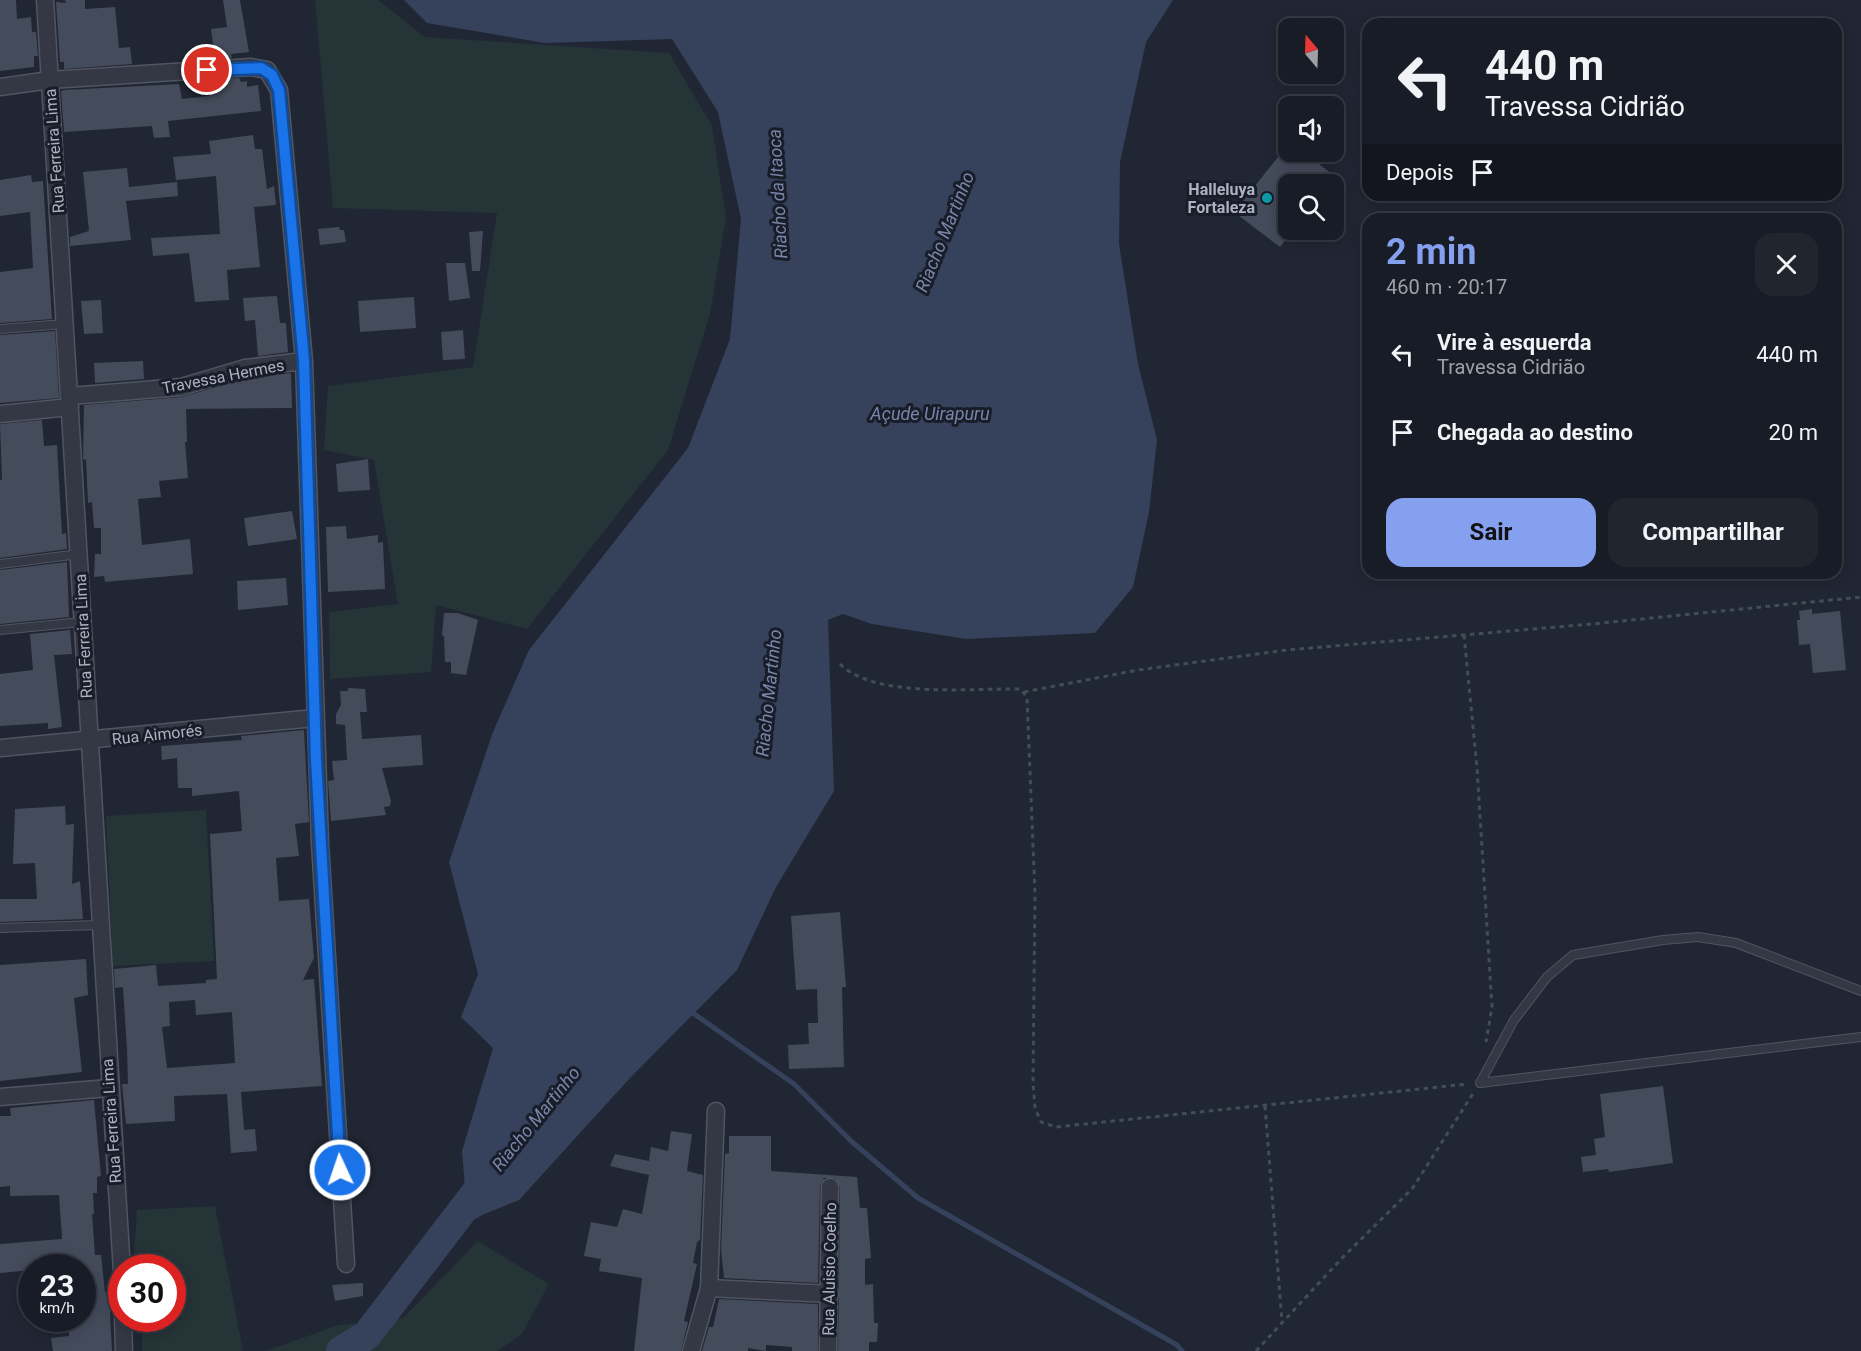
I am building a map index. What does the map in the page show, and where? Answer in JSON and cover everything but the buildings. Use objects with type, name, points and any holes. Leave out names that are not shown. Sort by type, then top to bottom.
[{"type":"street","name":"Rua Ferreira Lima","points":[[45,0],[79,554],[87,741],[121,1254]]},
{"type":"street","points":[[0,87],[50,80],[250,67],[267,70],[279,90],[304,361],[315,718],[346,1264]]},
{"type":"street","name":"Travessa Hermes","points":[[0,414],[70,401],[181,387],[245,368],[304,361]]},
{"type":"street","name":"Rua Aimorés","points":[[0,748],[315,718]]},
{"type":"street","points":[[0,1098],[109,1088]]},
{"type":"street","points":[[691,1351],[709,1288],[716,1111]]},
{"type":"street","name":"Rua Aluisio Coelho","points":[[828,1351],[830,1187]]},
{"type":"street","points":[[709,1288],[830,1294]]},
{"type":"street","points":[[123,1332],[124,1351]]},
{"type":"lane","points":[[0,329],[65,324]]},
{"type":"lane","points":[[0,564],[79,554]]},
{"type":"lane","points":[[0,630],[82,622]]},
{"type":"lane","points":[[0,928],[99,925]]},
{"type":"lane","points":[[1480,1083],[1514,1020],[1539,986],[1573,955],[1663,940],[1698,937],[1736,943],[1861,991]]},
{"type":"lane","points":[[1480,1083],[1861,1037]]},
{"type":"path","points":[[1024,692],[1138,670],[1287,650],[1861,597]]},
{"type":"path","points":[[1464,635],[1477,768],[1492,1008],[1485,1051]]},
{"type":"path","points":[[840,664],[853,675],[891,685],[917,688],[1020,689],[1024,692],[1029,706],[1028,744],[1035,895],[1034,1082],[1035,1108],[1040,1121],[1056,1127],[1480,1083]]},
{"type":"path","points":[[1256,1351],[1344,1256],[1412,1189],[1480,1083]]},
{"type":"path","points":[[1265,1106],[1282,1324]]},
{"type":"shaded area","points":[[315,0],[378,0],[425,37],[669,53],[712,126],[726,218],[710,314],[668,450],[527,629],[436,605],[431,672],[330,679],[329,612],[398,604],[374,460],[324,450],[328,386],[473,367],[497,213],[333,208]]},
{"type":"shaded area","points":[[206,810],[214,961],[113,966],[106,816]]},
{"type":"shaded area","points":[[215,1206],[243,1351],[142,1351],[142,1332],[186,1332],[186,1254],[134,1254],[137,1210]]},
{"type":"shaded area","points":[[478,1241],[549,1284],[522,1334],[497,1351],[265,1351],[339,1325],[403,1318]]},
{"type":"water","name":"Açude Uirapuru","points":[[404,0],[1173,0],[1146,42],[1120,162],[1119,244],[1138,364],[1157,440],[1149,512],[1133,587],[1095,633],[966,639],[872,624],[843,614],[828,620],[834,791],[776,887],[737,970],[630,1078],[519,1200],[482,1215],[448,1236],[465,1188],[462,1151],[493,1048],[461,1017],[478,974],[449,862],[493,732],[529,650],[688,448],[730,339],[741,219],[718,112],[672,39],[545,43],[427,23]]},
{"type":"waterway","points":[[690,1011],[794,1084],[851,1141],[918,1198],[1177,1345],[1182,1351]]},
{"type":"waterway","name":"Riacho Martinho","points":[[341,1351],[367,1335],[478,1190]]},
{"type":"place","name":"Halleluya Fortaleza","points":[[1267,198]]},
{"type":"route","points":[[207,70],[261,68],[272,75],[279,90],[304,361],[316,760],[340,1170]]},
{"type":"water label","name":"Riacho da Itaoca","points":[[778,194]]}]
